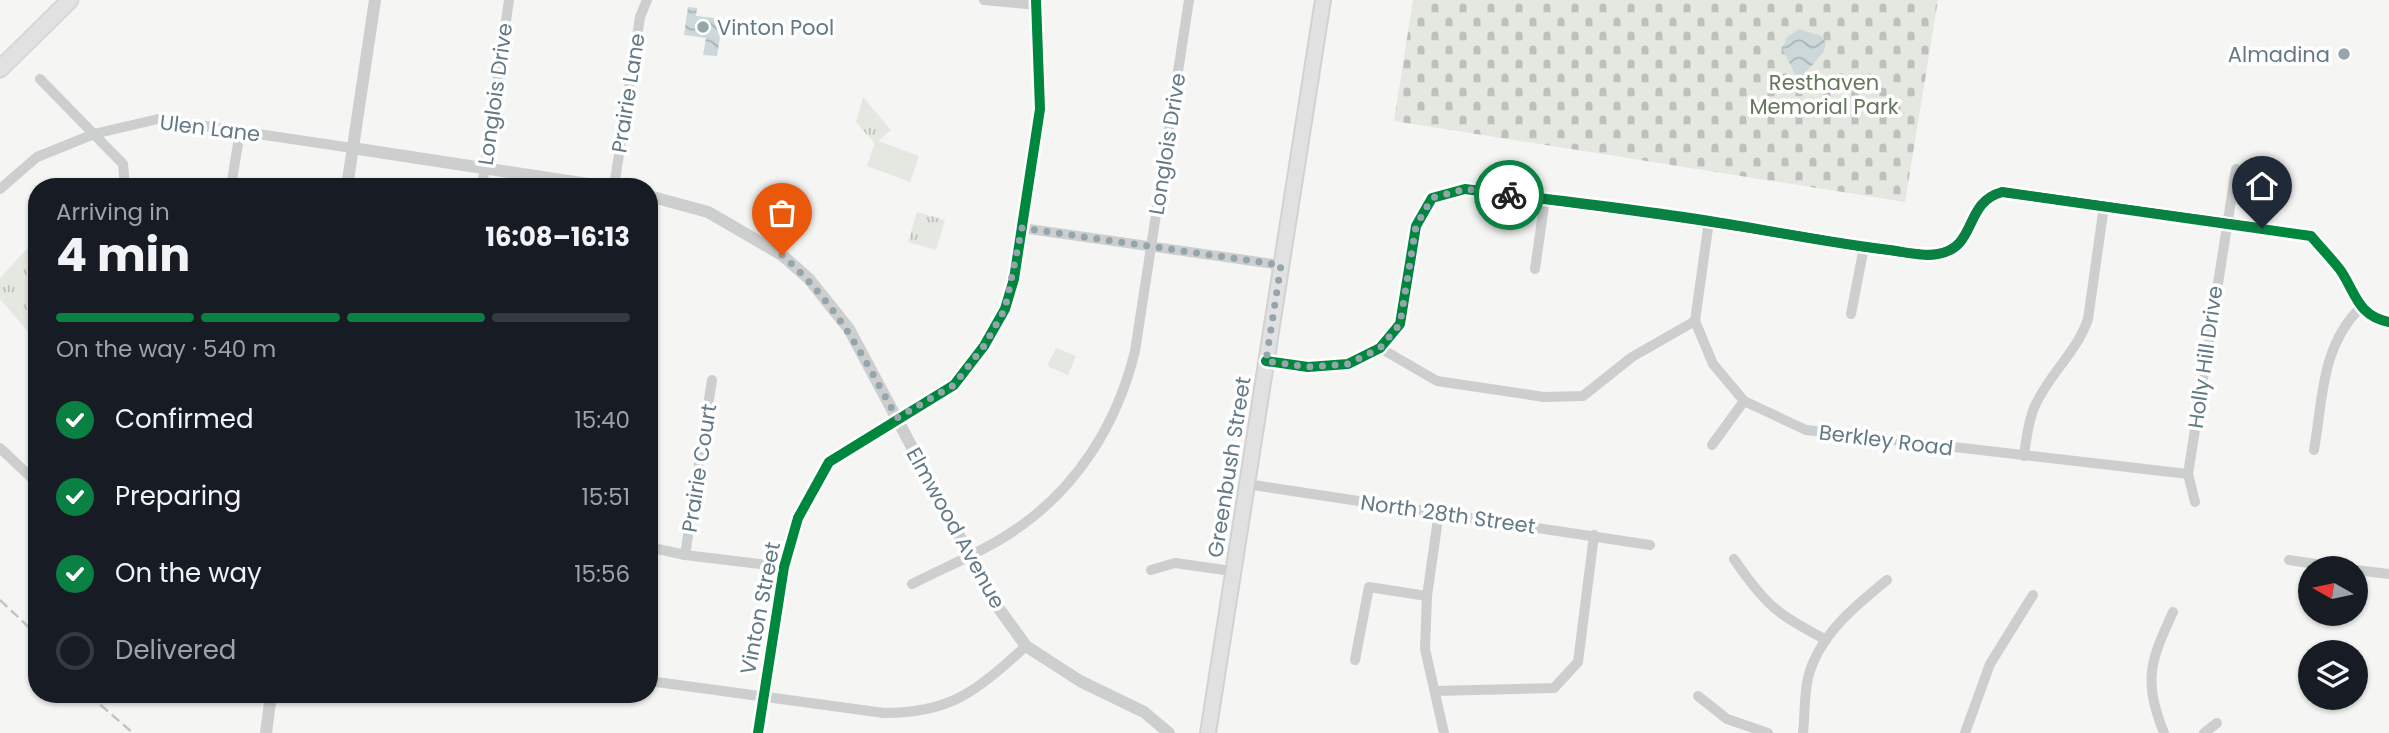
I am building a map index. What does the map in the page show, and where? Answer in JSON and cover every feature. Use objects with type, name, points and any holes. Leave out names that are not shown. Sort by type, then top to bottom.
[{"type":"main road","points":[[0,69],[70,0]]},
{"type":"main road","name":"Greenbush Street","points":[[1208,733],[1323,0]]},
{"type":"street","points":[[348,178],[375,0]]},
{"type":"street","name":"Longlois Drive","points":[[484,178],[509,0]]},
{"type":"street","name":"Prairie Lane","points":[[615,178],[640,17],[647,0]]},
{"type":"street","points":[[984,0],[1036,3]]},
{"type":"street","name":"Longlois Drive","points":[[912,584],[1011,533],[1045,507],[1091,455],[1108,426],[1125,390],[1135,351],[1189,0]]},
{"type":"street","name":"Vinton Street","points":[[758,733],[784,567],[798,518],[829,462],[954,385],[984,346],[1005,309],[1022,228],[1041,93],[1036,3]]},
{"type":"street","points":[[40,79],[124,164],[125,178]]},
{"type":"street","name":"Ulen Lane","points":[[0,189],[37,157],[93,134],[158,119],[352,148]]},
{"type":"street","points":[[233,178],[240,131]]},
{"type":"street","points":[[352,148],[543,178]]},
{"type":"street","name":"Holly Hill Drive","points":[[2195,502],[2188,474],[2225,223],[2236,169]]},
{"type":"street","points":[[1266,361],[1308,367],[1348,364],[1380,348],[1400,324],[1416,226],[1432,198],[1465,189],[1709,221],[1864,247],[1926,254],[1945,252],[1964,238],[1977,207],[1984,199],[2002,192],[2225,223],[2311,236],[2340,271],[2360,308],[2368,315],[2389,322]]},
{"type":"street","name":"Elmwood Avenue","points":[[658,198],[708,212],[782,255],[809,279],[849,329],[995,603],[1026,646],[1080,681],[1144,712],[1169,733]]},
{"type":"street","points":[[1535,269],[1545,200]]},
{"type":"street","points":[[2024,456],[2035,405],[2082,337],[2088,319],[2104,206]]},
{"type":"street","points":[[1380,348],[1437,381],[1544,397],[1583,396],[1632,357],[1695,321],[1709,221]]},
{"type":"street","points":[[1022,228],[1281,265]]},
{"type":"street","points":[[1851,314],[1864,247]]},
{"type":"street","points":[[2314,450],[2330,352],[2344,324],[2360,308]]},
{"type":"street","name":"Berkley Road","points":[[1695,321],[1713,365],[1744,401],[1806,430],[2188,474]]},
{"type":"street","name":"Prairie Court","points":[[685,555],[712,380]]},
{"type":"street","points":[[1712,445],[1744,401]]},
{"type":"street","points":[[0,448],[28,474]]},
{"type":"street","name":"North 28th Street","points":[[1246,484],[1650,545]]},
{"type":"street","points":[[1439,512],[1427,596],[1425,649],[1444,733]]},
{"type":"street","points":[[1435,691],[1554,688],[1578,662],[1594,535]]},
{"type":"street","points":[[658,549],[685,555],[784,567]]},
{"type":"street","points":[[1734,559],[1757,594],[1779,614],[1826,640]]},
{"type":"street","points":[[2289,560],[2298,561]]},
{"type":"street","points":[[1151,570],[1175,562],[1232,571]]},
{"type":"street","points":[[2368,571],[2389,574]]},
{"type":"street","points":[[1803,733],[1808,676],[1826,640],[1849,611],[1887,580]]},
{"type":"street","points":[[1355,660],[1369,587],[1427,596]]},
{"type":"street","points":[[1965,733],[1990,664],[2033,595]]},
{"type":"street","points":[[2164,733],[2151,700],[2154,654],[2174,612]]},
{"type":"street","points":[[658,682],[884,713],[937,709],[967,695],[1026,646]]},
{"type":"street","points":[[1698,696],[1727,719],[1768,733]]},
{"type":"street","points":[[266,733],[270,703]]},
{"type":"street","points":[[2204,733],[2217,723]]},
{"type":"green space","name":"Resthaven Memorial Park","points":[[1413,0],[1938,0],[1905,202],[1394,121]]},
{"type":"green space","points":[[863,97],[891,130],[875,144],[856,122]]},
{"type":"green space","points":[[876,140],[919,156],[910,182],[867,166]]},
{"type":"green space","points":[[917,212],[945,220],[936,250],[908,242]]},
{"type":"green space","points":[[28,248],[28,332],[0,299],[0,278]]},
{"type":"green space","points":[[1056,348],[1076,356],[1068,375],[1047,366]]},
{"type":"water","name":"Vinton Pool","points":[[688,7],[697,8],[696,16],[723,19],[717,56],[703,55],[706,38],[684,35]]},
{"type":"water","points":[[1799,29],[1821,36],[1826,43],[1824,51],[1803,76],[1795,74],[1783,50],[1786,38]]},
{"type":"railway","points":[[0,600],[28,626]]},
{"type":"railway","points":[[98,703],[133,733]]},
{"type":"cycle path","points":[[758,733],[784,567],[798,518],[829,462],[954,385],[984,346],[1005,309],[1014,279],[1040,109],[1036,0]]},
{"type":"cycle path","points":[[1266,361],[1308,367],[1348,364],[1380,348],[1400,324],[1416,226],[1432,198],[1465,189],[1662,214],[1926,255],[1951,250],[1966,234],[1981,205],[2002,192],[2311,236],[2341,271],[2364,309],[2389,322]]},
{"type":"way so far","points":[[782,255],[809,279],[849,329],[897,418],[954,385],[984,346],[1005,309],[1022,228],[1281,265],[1266,361],[1308,367],[1348,364],[1380,348],[1400,324],[1416,226],[1432,198],[1465,189],[1509,195]]},
{"type":"place","name":"Vinton Pool","points":[[703,27]]},
{"type":"place","name":"Almadina","points":[[2344,54]]},
{"type":"route","points":[[1509,195],[1709,221],[1864,247],[1926,254],[1937,254],[1956,247],[1969,229],[1977,207],[1984,199],[2002,192],[2262,228]]}]
